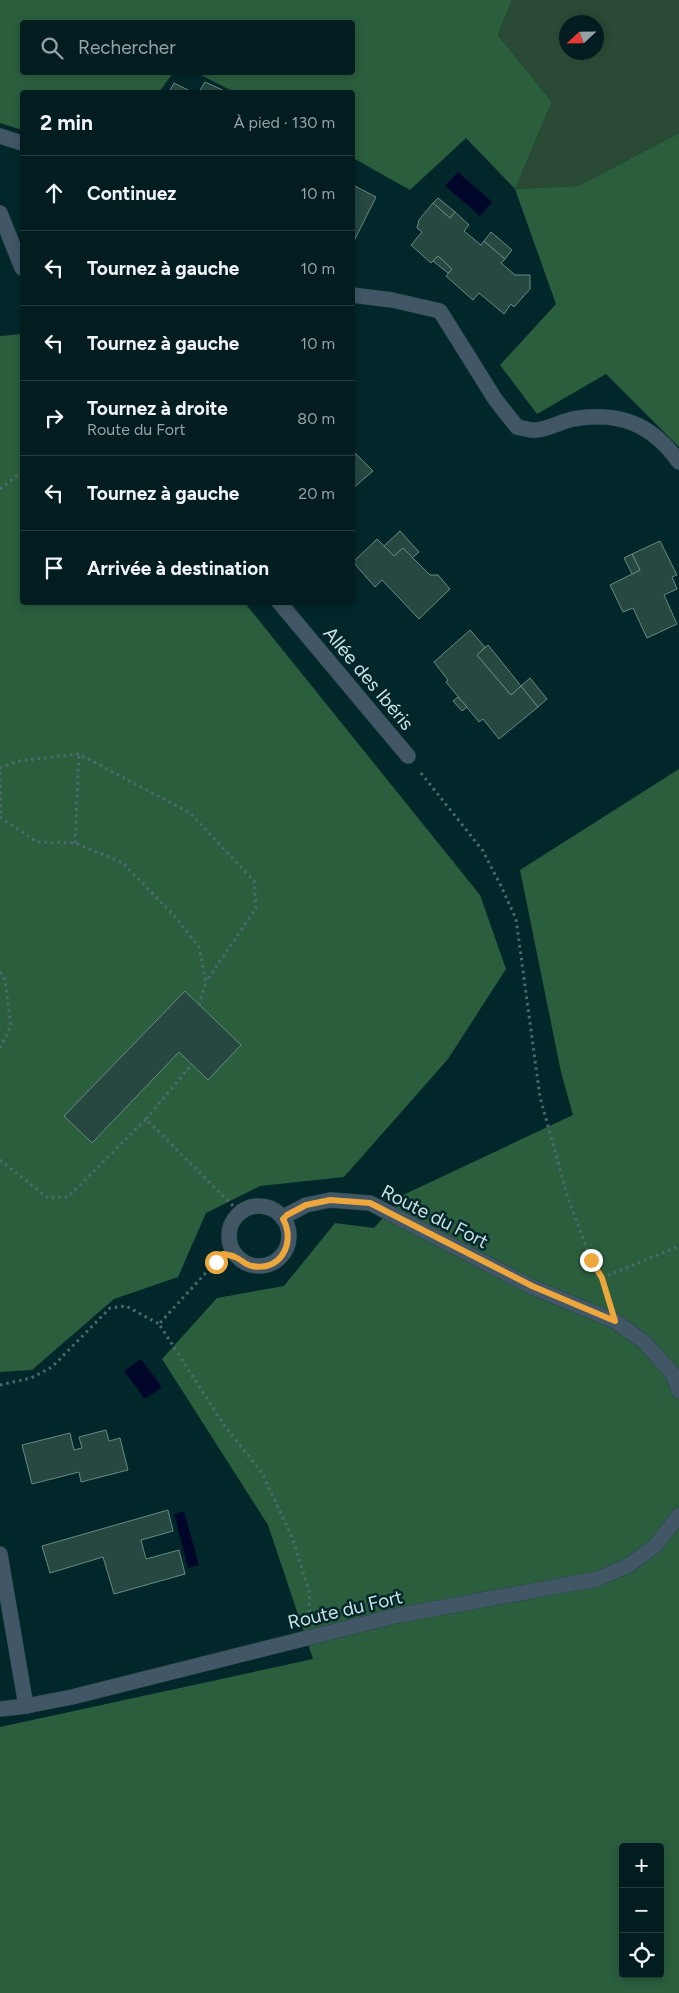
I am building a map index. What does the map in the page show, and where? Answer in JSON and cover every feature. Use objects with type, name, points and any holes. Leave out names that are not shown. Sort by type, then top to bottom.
[{"type":"street","points":[[0,136],[20,142]]},
{"type":"street","points":[[0,213],[20,263]]},
{"type":"street","points":[[355,295],[392,300],[440,311],[495,399],[517,427],[535,430],[572,419],[608,416],[639,424],[667,445],[679,462]]},
{"type":"street","name":"Allée des Ibéris","points":[[282,605],[408,756]]},
{"type":"street","name":"Route du Fort","points":[[283,1219],[306,1205],[330,1200],[370,1203],[532,1286],[615,1321],[644,1342],[673,1374],[679,1391]]},
{"type":"street","points":[[258,1206],[268,1207],[277,1212],[283,1219],[288,1227],[288,1246],[278,1260],[261,1267],[243,1263],[236,1257],[230,1244],[229,1229],[233,1220],[240,1212],[258,1206]]},
{"type":"street","name":"Route du Fort","points":[[0,1709],[72,1697],[395,1616],[597,1580],[629,1566],[656,1545],[679,1515]]},
{"type":"street","points":[[0,1554],[26,1706]]},
{"type":"path","points":[[0,489],[20,474]]},
{"type":"path","points":[[0,768],[19,761],[79,754],[190,812],[254,881],[256,908],[206,982],[199,1005]]},
{"type":"path","points":[[75,843],[79,754]]},
{"type":"path","points":[[408,756],[483,851],[516,919],[540,1097],[567,1195],[591,1260],[602,1278],[615,1321]]},
{"type":"path","points":[[0,772],[0,817],[37,842],[75,843],[123,864],[178,920],[199,948],[206,982]]},
{"type":"path","points":[[0,972],[5,980],[11,1026],[0,1048]]},
{"type":"path","points":[[0,1160],[48,1198],[68,1197],[146,1118],[192,1064]]},
{"type":"path","points":[[146,1118],[240,1212]]},
{"type":"path","points":[[602,1278],[679,1246]]},
{"type":"path","points":[[159,1324],[223,1254],[236,1257]]},
{"type":"path","points":[[0,1385],[31,1378],[52,1367],[110,1308],[126,1306],[159,1324],[224,1425],[262,1473],[292,1537],[309,1591],[311,1637]]},
{"type":"green space","points":[[0,0],[512,0],[498,35],[552,102],[515,189],[466,138],[410,190],[355,159],[355,90],[230,90],[201,75],[355,75],[355,20],[20,20],[20,75],[172,75],[160,90],[20,90],[20,129],[0,123]]},
{"type":"green space","points":[[512,0],[679,0],[679,133],[578,186],[515,189],[552,102],[498,35]]},
{"type":"green space","points":[[679,133],[679,447],[606,374],[537,414],[500,365],[556,304],[515,189],[578,186]]},
{"type":"green space","points":[[20,334],[20,605],[247,605],[480,895],[506,969],[448,1059],[344,1177],[260,1186],[206,1213],[178,1277],[114,1299],[32,1370],[0,1372],[0,336]]},
{"type":"green space","points":[[679,769],[679,1993],[0,1993],[0,1727],[313,1659],[268,1525],[162,1359],[217,1298],[284,1286],[335,1223],[374,1228],[403,1195],[573,1115],[561,1072],[520,870]]},
{"type":"water","points":[[458,172],[492,202],[480,216],[445,186]]},
{"type":"water","points":[[141,1359],[162,1387],[145,1399],[124,1371]]},
{"type":"water","points":[[184,1511],[199,1565],[188,1568],[174,1514]]},
{"type":"building","points":[[205,82],[223,90],[200,90]]},
{"type":"building","points":[[174,83],[188,90],[170,90]]},
{"type":"building","points":[[355,186],[376,197],[355,239]]},
{"type":"building","points":[[438,198],[455,212],[450,218],[433,203]]},
{"type":"building","points":[[433,203],[450,218],[455,212],[469,225],[464,231],[481,245],[484,241],[505,259],[501,263],[515,275],[530,275],[530,289],[514,307],[511,304],[504,314],[479,293],[473,300],[446,276],[452,269],[438,256],[431,263],[411,245],[422,232],[417,228],[419,220]]},
{"type":"building","points":[[491,232],[512,250],[505,259],[484,241]]},
{"type":"building","points":[[438,256],[452,269],[448,273],[433,261]]},
{"type":"building","points":[[355,453],[373,471],[355,486]]},
{"type":"building","points":[[400,531],[419,552],[412,558],[403,548],[394,556],[384,546]]},
{"type":"building","points":[[377,539],[394,556],[403,548],[430,575],[438,575],[450,589],[419,619],[382,580],[375,587],[355,564],[355,560]]},
{"type":"building","points":[[660,541],[677,575],[672,577],[677,589],[664,595],[677,624],[647,638],[633,608],[623,612],[610,585],[640,570],[632,554]]},
{"type":"building","points":[[632,554],[640,570],[632,574],[624,558]]},
{"type":"building","points":[[470,630],[485,647],[477,655],[511,695],[521,686],[538,707],[499,739],[483,719],[479,722],[446,682],[448,680],[434,662]]},
{"type":"building","points":[[488,645],[521,686],[511,695],[477,655]]},
{"type":"building","points":[[530,678],[547,699],[538,707],[521,686]]},
{"type":"building","points":[[458,697],[467,707],[462,711],[453,701]]},
{"type":"building","points":[[185,991],[241,1045],[208,1080],[179,1052],[92,1143],[64,1116]]},
{"type":"building","points":[[106,1430],[109,1441],[120,1438],[128,1470],[81,1482],[79,1472],[32,1484],[22,1445],[70,1433],[74,1450],[82,1448],[79,1437]]},
{"type":"building","points":[[168,1510],[173,1531],[141,1540],[146,1559],[179,1550],[185,1574],[114,1594],[103,1557],[50,1573],[42,1546]]},
{"type":"route","points":[[216,1262],[223,1254],[236,1257],[243,1263],[252,1266],[270,1265],[284,1254],[288,1246],[288,1227],[283,1219],[287,1215],[306,1205],[330,1200],[370,1203],[532,1286],[615,1321],[602,1278],[591,1260]]}]
